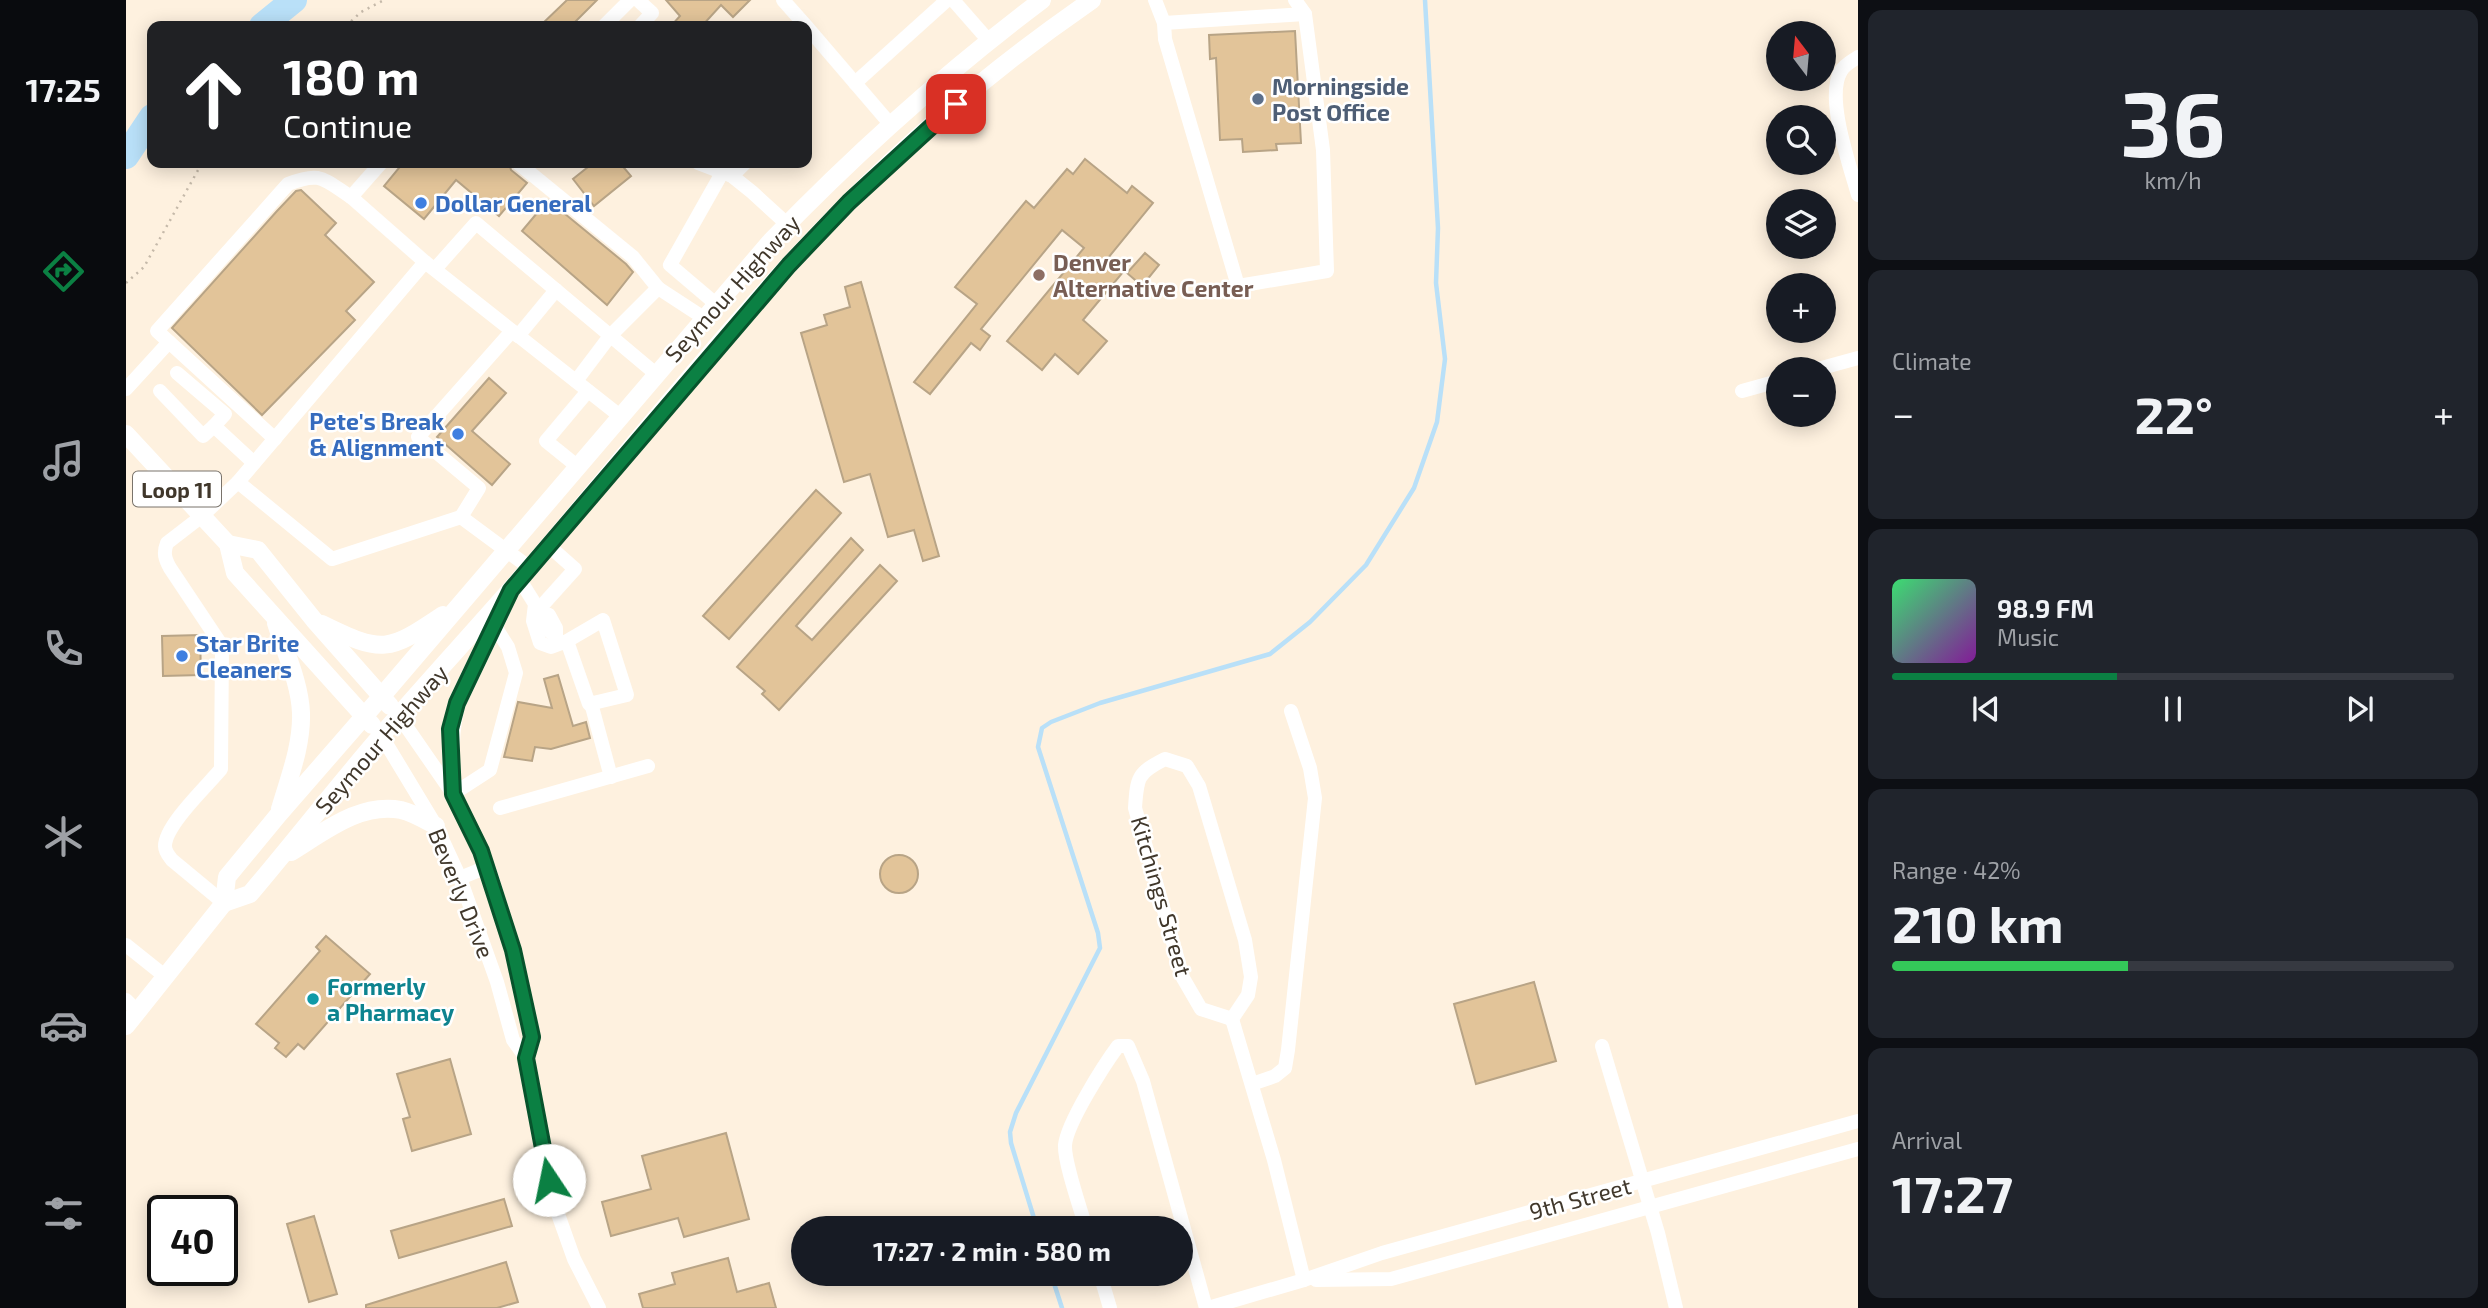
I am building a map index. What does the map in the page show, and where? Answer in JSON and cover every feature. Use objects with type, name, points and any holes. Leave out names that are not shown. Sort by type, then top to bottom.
[{"type":"main road","name":"Seymour Highway","points":[[130,1013],[166,977],[224,903],[227,877],[279,814],[656,373],[787,225],[844,167],[891,125],[989,41],[1042,0]]},
{"type":"main road","name":"Seymour Highway","points":[[224,903],[250,894],[381,735],[549,546],[789,265],[863,188],[930,126],[1038,38],[1091,0]]},
{"type":"main road","points":[[1019,18],[1038,38]]},
{"type":"main road","points":[[844,167],[863,188]]},
{"type":"main road","points":[[681,345],[704,362]]},
{"type":"main road","name":"Loop 11","points":[[126,434],[228,544],[234,573],[381,735]]},
{"type":"main road","points":[[228,544],[258,550],[314,620],[399,716]]},
{"type":"main road","points":[[453,794],[450,744],[457,703],[494,625],[520,579]]},
{"type":"main road","points":[[314,620],[356,641],[382,646],[411,636],[458,606]]},
{"type":"main road","points":[[274,616],[295,682],[301,713],[298,748],[279,814]]},
{"type":"main road","points":[[279,859],[341,822],[368,811],[403,810],[436,826]]},
{"type":"street","points":[[609,21],[630,0]]},
{"type":"street","points":[[638,0],[652,13],[645,21]]},
{"type":"street","points":[[783,0],[801,21]]},
{"type":"street","points":[[855,83],[947,0]]},
{"type":"street","points":[[953,0],[989,41]]},
{"type":"street","points":[[1155,0],[1164,23],[1165,39],[1238,286],[1327,271],[1323,150],[1305,14],[1296,0]]},
{"type":"street","points":[[1164,23],[1305,14]]},
{"type":"street","points":[[812,34],[891,125]]},
{"type":"street","points":[[1858,57],[1842,68],[1836,83],[1835,102],[1858,195]]},
{"type":"street","points":[[351,197],[377,168]]},
{"type":"street","points":[[524,168],[633,257],[658,288],[710,311]]},
{"type":"street","points":[[710,168],[752,191],[787,225]]},
{"type":"street","points":[[710,311],[670,265],[727,175],[738,168]]},
{"type":"street","points":[[275,439],[157,331],[288,184],[305,177],[318,176],[351,197],[430,266],[620,416]]},
{"type":"street","points":[[224,903],[172,860],[164,846],[170,830],[221,769],[222,646],[165,559],[164,550],[167,543],[202,516],[238,482],[430,266],[476,223],[656,373]]},
{"type":"street","points":[[576,381],[610,336],[658,288]]},
{"type":"street","points":[[238,482],[332,559],[461,516],[479,488],[418,437],[556,290]]},
{"type":"street","points":[[126,389],[169,342]]},
{"type":"street","points":[[1836,364],[1858,358]]},
{"type":"street","points":[[160,391],[203,436],[214,426],[225,414],[177,373]]},
{"type":"street","points":[[1742,391],[1766,384]]},
{"type":"street","points":[[577,466],[546,441],[588,391]]},
{"type":"street","points":[[214,426],[254,463]]},
{"type":"street","points":[[461,516],[505,550],[539,609]]},
{"type":"street","points":[[549,546],[575,569],[539,609],[533,621],[540,643],[551,647],[561,640],[603,620],[626,695],[589,704],[561,640]]},
{"type":"street","points":[[453,794],[490,770],[516,673],[508,647],[494,625]]},
{"type":"street","points":[[592,703],[611,777]]},
{"type":"street","points":[[1252,1084],[1275,1076],[1285,1068],[1315,798],[1310,768],[1291,711]]},
{"type":"street","name":"Beverly Drive","points":[[399,716],[453,794],[487,867],[513,950],[532,1037],[526,1058]]},
{"type":"street","name":"Beverly Drive","points":[[381,735],[436,826],[460,878],[497,982],[513,1040],[526,1058],[545,1164],[558,1214],[578,1268],[599,1308]]},
{"type":"street","name":"Kitchings Street","points":[[1165,759],[1187,766],[1199,786],[1245,940],[1251,976],[1248,995],[1232,1019],[1201,1009],[1182,978],[1136,808],[1136,786],[1145,769],[1165,759]]},
{"type":"street","points":[[500,808],[648,766]]},
{"type":"street","points":[[460,878],[487,867]]},
{"type":"street","points":[[126,946],[166,977]]},
{"type":"street","points":[[1232,1019],[1274,1160],[1304,1280]]},
{"type":"street","points":[[1083,1216],[1065,1148],[1068,1129],[1102,1067],[1118,1046],[1128,1046],[1143,1081],[1181,1216]]},
{"type":"street","points":[[1602,1046],[1643,1181],[1676,1308]]},
{"type":"street","name":"9th Street","points":[[1207,1308],[1304,1280],[1382,1253],[1858,1121]]},
{"type":"street","name":"9th Street","points":[[1304,1280],[1391,1279],[1858,1149]]},
{"type":"street","points":[[1193,1258],[1207,1308]]},
{"type":"street","points":[[1104,1286],[1110,1308]]},
{"type":"path","points":[[351,21],[361,12],[384,0]]},
{"type":"path","points":[[126,283],[144,267],[199,168]]},
{"type":"building","points":[[567,0],[597,0],[576,21],[545,21]]},
{"type":"building","points":[[666,0],[750,0],[733,17],[721,5],[707,21],[676,21],[680,16]]},
{"type":"building","name":"Morningside Post Office","points":[[1295,31],[1301,143],[1276,144],[1277,150],[1243,152],[1242,139],[1220,140],[1216,58],[1210,59],[1209,35]]},
{"type":"building","points":[[1085,159],[1127,193],[1132,186],[1153,203],[1108,258],[1124,271],[1083,320],[1107,341],[1078,374],[1055,354],[1042,370],[1007,341],[1084,248],[1062,230],[981,329],[990,336],[980,350],[971,343],[930,394],[914,382],[977,304],[955,287],[1026,201],[1034,208],[1067,169],[1073,174]]},
{"type":"building","name":"Dollar General","points":[[399,168],[510,168],[527,183],[499,216],[456,180],[424,219],[384,186]]},
{"type":"building","points":[[587,168],[624,168],[631,176],[594,206],[573,179]]},
{"type":"building","points":[[301,190],[336,223],[325,235],[374,282],[346,311],[355,320],[262,415],[172,328],[277,211],[296,191]]},
{"type":"building","points":[[548,200],[633,272],[607,305],[522,231]]},
{"type":"building","points":[[1145,253],[1159,265],[1142,286],[1127,273]]},
{"type":"building","points":[[861,282],[939,556],[923,561],[914,530],[888,537],[870,474],[844,482],[801,333],[827,325],[824,315],[850,307],[845,287]]},
{"type":"building","name":"Pete's Break & Alignment","points":[[489,378],[506,393],[472,431],[510,464],[492,485],[437,437]]},
{"type":"building","points":[[816,490],[841,513],[729,639],[703,616]]},
{"type":"building","points":[[851,538],[863,550],[796,626],[812,640],[880,565],[897,581],[779,710],[762,694],[765,691],[737,667]]},
{"type":"building","name":"Star Brite Cleaners","points":[[200,635],[201,675],[163,676],[162,636]]},
{"type":"building","points":[[558,675],[573,726],[586,722],[590,738],[551,749],[535,747],[532,761],[504,757],[518,702],[552,708],[544,679]]},
{"type":"building","points":[[899,855],[912,861],[918,874],[912,887],[899,893],[886,887],[880,874],[886,861]]},
{"type":"building","name":"Formerly a Pharmacy","points":[[326,936],[370,974],[304,1049],[298,1044],[286,1057],[275,1048],[279,1043],[256,1024],[320,951],[316,947]]},
{"type":"building","points":[[1534,982],[1556,1061],[1476,1084],[1454,1004]]},
{"type":"building","points":[[450,1059],[471,1134],[412,1151],[403,1119],[410,1117],[397,1074]]},
{"type":"building","points":[[726,1133],[749,1219],[684,1237],[678,1218],[611,1236],[602,1202],[651,1189],[642,1156]]},
{"type":"building","points":[[504,1199],[512,1226],[399,1258],[391,1231]]},
{"type":"building","points":[[314,1216],[337,1294],[309,1302],[287,1224]]},
{"type":"building","points":[[728,1258],[737,1292],[769,1283],[776,1308],[643,1308],[639,1294],[675,1284],[672,1273]]},
{"type":"building","points":[[506,1262],[518,1302],[497,1308],[366,1308],[366,1305]]},
{"type":"waterway","points":[[268,21],[294,0]]},
{"type":"waterway","points":[[1033,1216],[1010,1132],[1016,1113],[1100,948],[1098,933],[1038,747],[1042,728],[1100,703],[1270,654],[1310,622],[1366,565],[1414,488],[1437,422],[1445,359],[1436,283],[1438,228],[1425,0]]},
{"type":"waterway","points":[[126,156],[147,124]]},
{"type":"waterway","points":[[1055,1286],[1062,1308]]},
{"type":"place","name":"Morningside Post Office","points":[[1258,99]]},
{"type":"place","name":"Dollar General","points":[[421,203]]},
{"type":"place","name":"Denver Alternative Center","points":[[1039,275]]},
{"type":"place","name":"Pete's Break & Alignment","points":[[458,434]]},
{"type":"place","name":"Star Brite Cleaners","points":[[182,656]]},
{"type":"place","name":"Formerly a Pharmacy","points":[[313,999]]},
{"type":"route","points":[[549,1180],[526,1058],[532,1037],[513,950],[492,878],[453,794],[450,729],[457,703],[511,590],[789,265],[849,202],[956,104]]}]
